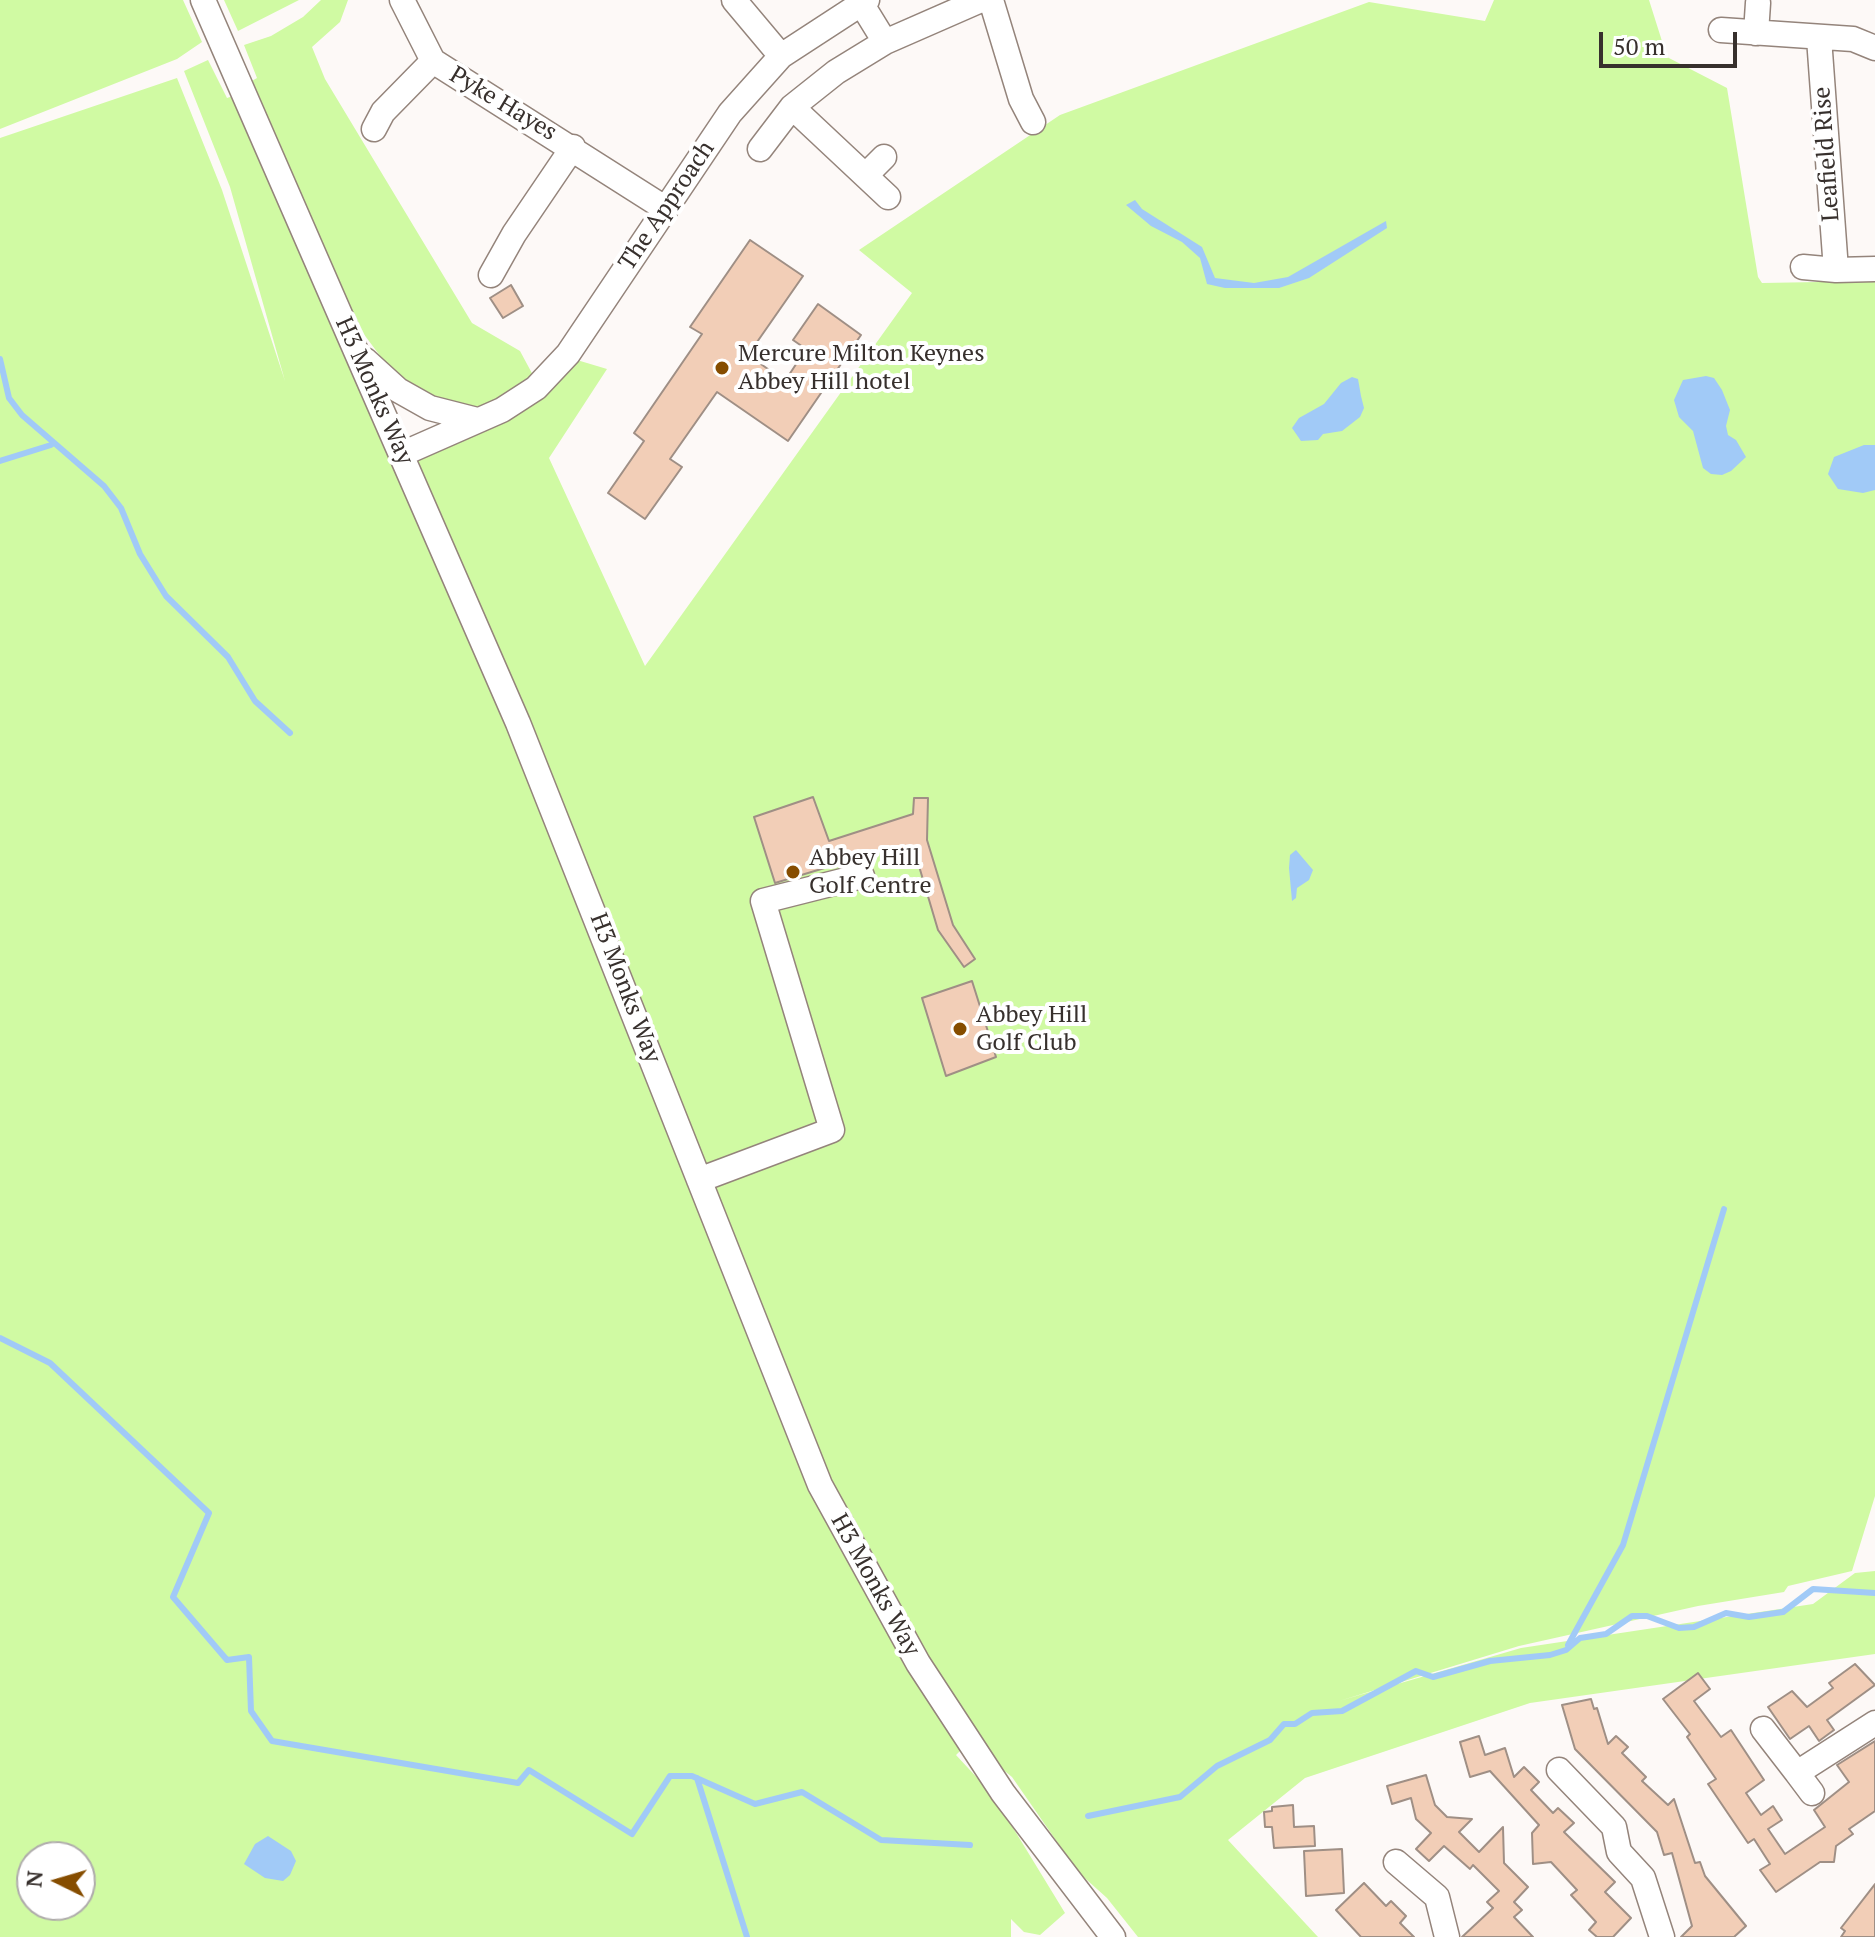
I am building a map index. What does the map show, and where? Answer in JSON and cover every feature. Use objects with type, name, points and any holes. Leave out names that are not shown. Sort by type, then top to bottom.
[{"type":"street","name":"Pyke Hayes","points":[[402,0],[433,61],[573,147],[666,209]]},
{"type":"street","points":[[734,0],[781,56]]},
{"type":"street","points":[[760,149],[792,107],[836,72],[885,42],[981,0]]},
{"type":"street","points":[[991,0],[1011,102],[1033,122]]},
{"type":"street","points":[[864,1],[885,42]]},
{"type":"street","name":"The Approach","points":[[402,454],[502,410],[536,388],[568,354],[730,113],[781,56],[864,1]]},
{"type":"street","points":[[1756,33],[1758,3]]},
{"type":"street","name":"H3 Monks Way","points":[[205,5],[402,454],[590,898],[820,1485],[918,1663],[1003,1793],[1112,1937]]},
{"type":"street","points":[[1721,30],[1853,39],[1875,48]]},
{"type":"street","name":"Leafield Rise","points":[[1819,38],[1836,270]]},
{"type":"street","name":"Pyke Hayes","points":[[374,129],[383,112],[433,61]]},
{"type":"street","points":[[792,107],[888,197]]},
{"type":"street","name":"Pyke Hayes","points":[[491,275],[514,234],[573,147]]},
{"type":"street","points":[[866,175],[884,157]]},
{"type":"street","points":[[1803,267],[1875,269]]},
{"type":"street","points":[[358,353],[398,390],[430,408],[477,420]]},
{"type":"street","points":[[699,1180],[832,1130],[763,901],[862,876]]},
{"type":"street","points":[[1797,1773],[1875,1723]]},
{"type":"street","points":[[1763,1729],[1812,1793]]},
{"type":"street","points":[[1559,1770],[1614,1827],[1619,1852],[1643,1878],[1662,1937]]},
{"type":"street","points":[[1396,1862],[1437,1897],[1447,1937]]},
{"type":"green space","points":[[0,0],[183,0],[202,42],[177,59],[0,129]]},
{"type":"green space","points":[[224,0],[299,0],[238,31]]},
{"type":"green space","points":[[321,0],[348,0],[340,22],[312,47],[325,79],[472,323],[520,351],[534,377],[488,404],[467,409],[433,402],[401,384],[360,329],[250,82],[257,78],[244,45],[271,36],[303,17]]},
{"type":"green space","points":[[1494,0],[1649,0],[1667,57],[1727,88],[1758,277],[1762,283],[1875,281],[1875,1496],[1852,1571],[1788,1586],[1784,1592],[1698,1606],[1519,1646],[1339,1701],[1521,1648],[1813,1604],[1855,1573],[1875,1571],[1875,1654],[1530,1703],[1305,1778],[1228,1840],[1318,1937],[1138,1937],[1107,1898],[1078,1872],[1012,1777],[969,1742],[956,1755],[993,1795],[1065,1913],[1040,1935],[1024,1932],[1011,1919],[1011,1937],[0,1937],[0,138],[177,78],[222,190],[285,381],[230,187],[184,71],[208,60],[227,98],[233,96],[402,454],[577,360],[607,369],[549,458],[645,666],[912,293],[859,250],[1060,115],[1369,2],[1485,21]]},
{"type":"water","points":[[1135,200],[1142,209],[1202,247],[1215,278],[1254,283],[1288,277],[1386,221],[1387,228],[1309,278],[1279,288],[1225,288],[1207,284],[1200,258],[1182,242],[1151,226],[1126,205]]},
{"type":"water","points":[[1706,376],[1714,378],[1722,390],[1730,410],[1726,426],[1728,435],[1736,440],[1746,457],[1722,475],[1711,474],[1703,468],[1693,431],[1679,417],[1674,400],[1683,380]]},
{"type":"water","points":[[1352,377],[1358,379],[1364,408],[1360,417],[1342,431],[1323,434],[1318,440],[1301,441],[1292,428],[1299,418],[1324,404],[1341,383]]},
{"type":"water","points":[[1864,445],[1875,445],[1875,490],[1863,493],[1838,489],[1828,474],[1834,457]]},
{"type":"water","points":[[1296,850],[1313,870],[1309,880],[1297,888],[1296,898],[1292,901],[1290,855]]},
{"type":"water","points":[[268,1836],[291,1851],[296,1861],[290,1875],[283,1881],[265,1878],[244,1864],[255,1844]]},
{"type":"building","name":"Mercure Milton Keynes Abbey Hill hotel","points":[[750,240],[803,276],[748,355],[785,381],[806,349],[793,340],[818,304],[861,335],[788,441],[717,392],[670,459],[682,467],[645,519],[608,493],[644,441],[634,433],[702,334],[690,327]]},
{"type":"building","points":[[511,285],[523,306],[503,318],[490,298]]},
{"type":"building","name":"Abbey Hill Golf Centre","points":[[813,797],[829,841],[913,814],[914,798],[928,798],[927,840],[953,925],[975,959],[964,967],[938,930],[916,856],[899,860],[894,847],[775,883],[754,817]]},
{"type":"building","name":"Abbey Hill Golf Club","points":[[972,981],[996,1057],[946,1076],[922,998]]},
{"type":"building","points":[[1855,1664],[1875,1685],[1827,1720],[1834,1730],[1819,1741],[1809,1726],[1790,1739],[1768,1707],[1792,1691],[1807,1707],[1833,1688],[1829,1683]]},
{"type":"building","points":[[1698,1673],[1710,1689],[1694,1701],[1721,1737],[1731,1730],[1764,1780],[1746,1793],[1761,1815],[1773,1806],[1782,1820],[1768,1829],[1785,1854],[1825,1827],[1814,1810],[1849,1782],[1837,1765],[1875,1741],[1875,1811],[1849,1829],[1853,1834],[1836,1846],[1834,1862],[1820,1862],[1776,1892],[1760,1870],[1770,1864],[1754,1839],[1748,1843],[1708,1784],[1716,1779],[1687,1737],[1690,1734],[1663,1699]]},
{"type":"building","points":[[1591,1699],[1594,1709],[1597,1708],[1608,1744],[1616,1736],[1628,1747],[1622,1753],[1646,1777],[1642,1781],[1668,1805],[1674,1799],[1695,1863],[1700,1862],[1705,1876],[1746,1926],[1734,1937],[1681,1937],[1692,1926],[1672,1853],[1664,1855],[1657,1832],[1575,1749],[1562,1705]]},
{"type":"building","points":[[1479,1736],[1485,1755],[1505,1748],[1514,1777],[1524,1767],[1539,1782],[1531,1790],[1553,1813],[1558,1808],[1574,1823],[1564,1832],[1615,1882],[1605,1892],[1631,1918],[1613,1937],[1597,1937],[1589,1930],[1596,1922],[1571,1895],[1577,1890],[1551,1862],[1533,1864],[1532,1833],[1539,1825],[1490,1771],[1470,1777],[1460,1742]]},
{"type":"building","points":[[1426,1775],[1435,1805],[1447,1817],[1472,1819],[1459,1832],[1479,1852],[1503,1827],[1504,1863],[1528,1887],[1514,1902],[1522,1910],[1514,1917],[1533,1937],[1462,1937],[1493,1908],[1487,1902],[1499,1891],[1473,1865],[1470,1869],[1444,1846],[1429,1861],[1416,1849],[1431,1833],[1416,1819],[1411,1798],[1392,1804],[1387,1786]]},
{"type":"building","points":[[1293,1805],[1294,1827],[1314,1826],[1315,1846],[1274,1848],[1272,1827],[1265,1827],[1264,1812],[1272,1811],[1272,1807]]},
{"type":"building","points":[[1342,1849],[1344,1893],[1306,1896],[1304,1851]]},
{"type":"building","points":[[1364,1883],[1386,1906],[1391,1901],[1406,1916],[1400,1923],[1414,1937],[1361,1937],[1336,1910]]},
{"type":"building","points":[[1875,1884],[1875,1937],[1841,1937],[1845,1931],[1841,1928]]},
{"type":"waterway","points":[[0,359],[9,398],[22,415],[104,486],[121,508],[140,554],[166,596],[228,657],[255,701],[290,733]]},
{"type":"waterway","points":[[0,461],[51,445]]},
{"type":"waterway","points":[[1568,1645],[1623,1545],[1724,1209]]},
{"type":"waterway","points":[[0,1338],[50,1363],[209,1513],[173,1597],[227,1660],[249,1657],[251,1711],[272,1741],[518,1783],[529,1770],[632,1834],[670,1776],[692,1776],[755,1804],[802,1792],[881,1840],[970,1845]]},
{"type":"waterway","points":[[1088,1816],[1180,1797],[1217,1766],[1270,1740],[1284,1724],[1295,1724],[1312,1713],[1342,1711],[1416,1671],[1433,1677],[1490,1661],[1550,1655],[1566,1650],[1580,1638],[1606,1634],[1632,1616],[1647,1616],[1679,1628],[1694,1627],[1726,1613],[1749,1617],[1783,1612],[1813,1589],[1875,1593]]},
{"type":"waterway","points":[[697,1778],[747,1937]]},
{"type":"place","name":"Mercure Milton Keynes Abbey Hill hotel","points":[[722,368]]},
{"type":"place","name":"Abbey Hill Golf Centre","points":[[793,872]]},
{"type":"place","name":"Abbey Hill Golf Club","points":[[960,1029]]}]
